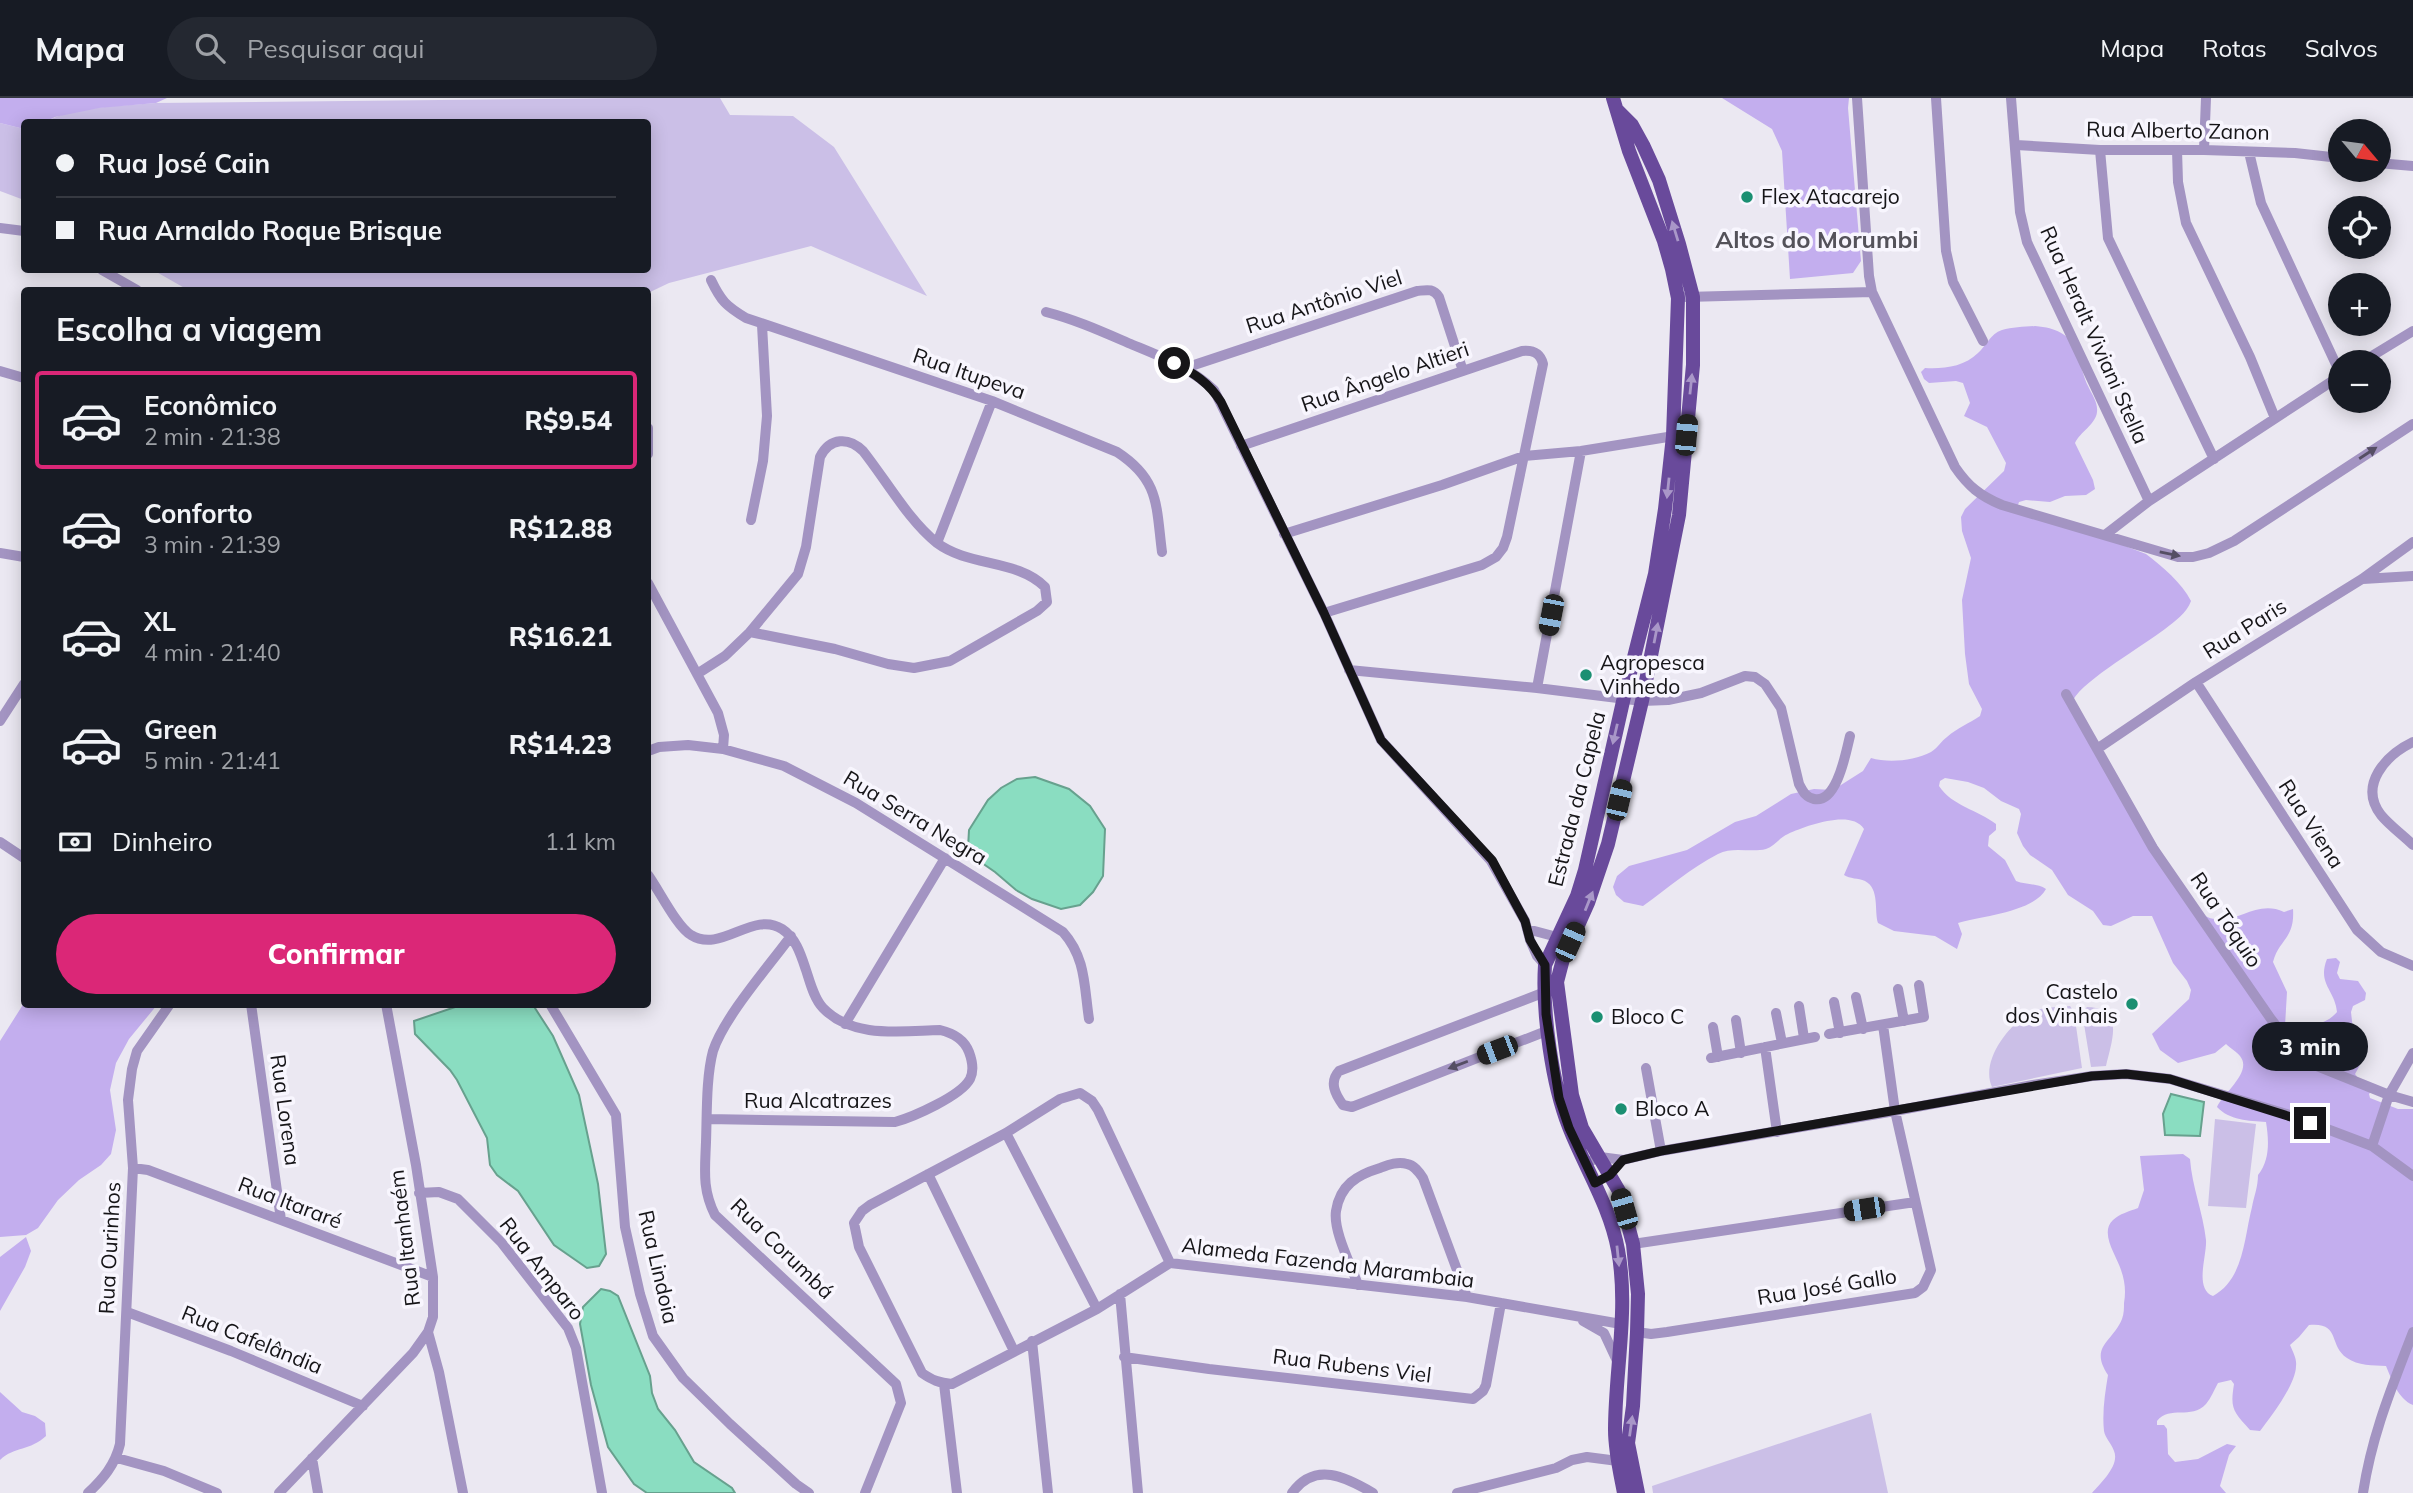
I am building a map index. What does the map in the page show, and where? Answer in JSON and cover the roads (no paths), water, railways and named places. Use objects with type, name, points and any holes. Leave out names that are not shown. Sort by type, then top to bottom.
[{"type":"main road","name":"Estrada da Capela","points":[[1616,105],[1632,125],[1659,180],[1693,297],[1693,365],[1655,574],[1585,870],[1577,896],[1545,965],[1545,992],[1559,1098],[1569,1128],[1595,1183],[1619,1254],[1621,1324],[1615,1430],[1624,1493]]},
{"type":"main road","name":"Estrada da Capela","points":[[1616,105],[1621,129],[1664,241],[1678,298],[1679,515],[1642,701],[1608,844],[1557,982],[1572,1096],[1582,1128],[1619,1191],[1633,1244],[1638,1294],[1633,1406],[1628,1443],[1638,1493]]},
{"type":"street","points":[[1857,98],[1872,292],[1955,467],[1980,496],[2001,505],[2178,557],[2193,557],[2234,541],[2413,424]]},
{"type":"street","points":[[1936,98],[1949,272],[1983,341]]},
{"type":"street","name":"Rua Heralt Viviani Stella","points":[[2011,98],[2020,212],[2027,242],[2149,501]]},
{"type":"street","points":[[2204,149],[2206,98]]},
{"type":"street","name":"Rua Alberto Zanon","points":[[2016,145],[2100,150],[2204,149],[2328,157]]},
{"type":"street","points":[[2100,150],[2108,238],[2214,459]]},
{"type":"street","points":[[2177,150],[2178,182],[2186,223],[2250,357],[2275,418]]},
{"type":"street","points":[[2249,152],[2261,203],[2329,350]]},
{"type":"street","points":[[2391,164],[2413,166]]},
{"type":"street","points":[[0,228],[21,231]]},
{"type":"street","points":[[107,273],[132,287]]},
{"type":"street","name":"Rua Itupeva","points":[[711,280],[720,300],[729,308],[762,325],[992,401],[1117,452],[1134,463],[1145,475],[1154,495],[1162,552]]},
{"type":"street","name":"Rua Antônio Viel","points":[[1185,368],[1429,289],[1439,297],[1463,371]]},
{"type":"street","points":[[1678,298],[1872,292]]},
{"type":"street","points":[[1046,312],[1071,318],[1185,368],[1202,378],[1214,390],[1324,613],[1381,740],[1492,860],[1527,929],[1531,943],[1545,965]]},
{"type":"street","points":[[751,520],[763,461],[767,416],[762,325]]},
{"type":"street","points":[[2382,350],[2413,331]]},
{"type":"street","name":"Rua Ângelo Altieri","points":[[1241,446],[1521,351],[1531,351],[1541,357],[1543,363],[1524,456]]},
{"type":"street","points":[[0,372],[21,377]]},
{"type":"street","points":[[2105,535],[2149,501],[2328,382]]},
{"type":"street","points":[[937,543],[992,401]]},
{"type":"street","points":[[1284,534],[1442,485],[1524,456],[1581,451],[1680,435]]},
{"type":"street","points":[[697,674],[725,656],[750,632],[798,574],[806,547],[820,457],[824,449],[840,440],[863,451],[913,517],[937,543],[953,552],[1035,577],[1045,587],[1046,602],[1024,619],[950,661],[914,667],[888,664],[835,649],[750,632]]},
{"type":"street","points":[[1537,688],[1581,451]]},
{"type":"street","points":[[1324,613],[1482,565],[1496,557],[1507,537],[1524,456]]},
{"type":"street","name":"Rua Paris","points":[[2097,749],[2196,682],[2362,579],[2413,542]]},
{"type":"street","points":[[0,553],[21,556]]},
{"type":"street","points":[[2362,579],[2413,576]]},
{"type":"street","points":[[651,589],[719,713],[724,735],[723,749]]},
{"type":"street","points":[[1349,670],[1642,701],[1668,700],[1701,693],[1745,676],[1755,677],[1765,684],[1781,708],[1803,793],[1820,800],[1826,798],[1835,785],[1850,736]]},
{"type":"street","name":"Rua Viena","points":[[2196,682],[2357,930],[2381,952],[2413,966]]},
{"type":"street","points":[[0,721],[21,694]]},
{"type":"street","name":"Rua Tóquio","points":[[2066,694],[2153,848],[2270,1019],[2300,1057],[2389,1095],[2413,1102]]},
{"type":"street","points":[[2413,742],[2385,761],[2377,774],[2372,793],[2380,813],[2413,845]]},
{"type":"street","name":"Rua Serra Negra","points":[[651,750],[688,745],[723,749],[784,766],[856,803],[1063,932],[1074,944],[1081,959],[1089,1019]]},
{"type":"street","points":[[0,842],[21,856]]},
{"type":"street","points":[[845,1024],[945,858]]},
{"type":"street","points":[[651,880],[682,928],[702,940],[713,940],[761,924],[772,925],[791,936]]},
{"type":"street","points":[[1527,929],[1557,937],[1567,949]]},
{"type":"street","points":[[1531,943],[1537,940],[1541,933]]},
{"type":"street","name":"Rua Alcatrazes","points":[[707,1119],[895,1122],[911,1118],[958,1091],[969,1081],[972,1059],[960,1039],[949,1032],[874,1032],[845,1024],[823,1008],[791,936]]},
{"type":"street","name":"Rua Corumbá","points":[[791,936],[736,1011],[713,1053],[707,1119],[705,1189],[715,1215],[861,1350],[898,1388],[901,1403],[864,1493]]},
{"type":"street","points":[[1834,1002],[1835,1034],[1924,1017],[1919,985]]},
{"type":"street","points":[[1898,989],[1904,1021]]},
{"type":"street","points":[[1545,992],[1339,1071],[1334,1077],[1333,1085],[1343,1105],[1352,1107],[1549,1030]]},
{"type":"street","points":[[1856,997],[1863,1029]]},
{"type":"street","points":[[1713,1027],[1715,1058],[1810,1038],[1799,1006]]},
{"type":"street","name":"Rua Ourinhos","points":[[117,1458],[121,1437],[133,1167],[128,1100],[132,1069],[144,1039],[167,1008]]},
{"type":"street","name":"Rua Lorena","points":[[252,1008],[281,1220]]},
{"type":"street","name":"Rua Itanhaém","points":[[279,1493],[413,1353],[428,1332],[433,1317],[433,1278],[389,1008]]},
{"type":"street","name":"Rua Lindoia","points":[[552,1008],[616,1115],[625,1227],[640,1294],[653,1336],[683,1378],[730,1424],[809,1493]]},
{"type":"street","points":[[1776,1013],[1782,1043]]},
{"type":"street","points":[[1736,1020],[1741,1053]]},
{"type":"street","name":"Rua José Gallo","points":[[1637,1332],[1667,1332],[1920,1291],[1931,1270],[1895,1111],[1883,1025]]},
{"type":"street","points":[[1765,1047],[1777,1132]]},
{"type":"street","points":[[2372,1146],[2389,1095],[2413,1053]]},
{"type":"street","points":[[1646,1068],[1661,1151]]},
{"type":"street","points":[[1585,1163],[1600,1157],[1623,1160],[1661,1151],[2092,1076],[2126,1074],[2170,1079],[2290,1115],[2372,1146],[2413,1176]]},
{"type":"street","points":[[957,1493],[948,1384],[934,1381],[922,1373],[859,1247],[855,1223],[862,1211],[1006,1133],[1060,1099],[1080,1094],[1087,1097],[1098,1110],[1170,1263]]},
{"type":"street","points":[[1006,1133],[1097,1309]]},
{"type":"street","points":[[1595,1183],[1610,1175],[1623,1160]]},
{"type":"street","points":[[1358,1284],[1336,1222],[1336,1209],[1342,1192],[1347,1184],[1368,1171],[1394,1163],[1408,1164],[1423,1178],[1467,1297]]},
{"type":"street","name":"Rua Itararé","points":[[133,1167],[148,1170],[433,1278]]},
{"type":"street","points":[[928,1174],[1014,1351]]},
{"type":"street","name":"Rua Amparo","points":[[419,1193],[439,1192],[458,1199],[501,1242],[568,1328],[576,1348],[603,1493]]},
{"type":"street","points":[[1633,1244],[1915,1202]]},
{"type":"street","name":"Alameda Fazenda Marambaia","points":[[948,1384],[1097,1309],[1170,1263],[1467,1297],[1621,1324]]},
{"type":"street","points":[[1121,1294],[1138,1493]]},
{"type":"street","name":"Rua Rubens Viel","points":[[1125,1357],[1473,1399],[1486,1385],[1501,1303]]},
{"type":"street","name":"Rua Cafelândia","points":[[127,1312],[231,1351],[363,1406]]},
{"type":"street","name":"Alameda Fazenda Marambaia","points":[[1561,1313],[1604,1333],[1619,1365]]},
{"type":"street","points":[[428,1332],[439,1372],[463,1493]]},
{"type":"street","points":[[2364,1493],[2368,1457],[2377,1427],[2413,1332]]},
{"type":"street","points":[[1032,1341],[1048,1493]]},
{"type":"street","points":[[1457,1493],[1556,1468],[1572,1460],[1587,1457],[1618,1461]]},
{"type":"street","points":[[88,1493],[117,1458],[164,1471],[216,1493]]},
{"type":"street","points":[[312,1458],[318,1493]]},
{"type":"street","points":[[1292,1493],[1296,1487],[1318,1474],[1347,1478],[1373,1493]]},
{"type":"place","name":"Flex Atacarejo","points":[[1747,197]]},
{"type":"place","name":"Agropesca Vinhedo","points":[[1586,675]]},
{"type":"place","name":"Castelo dos Vinhais","points":[[2132,1004]]},
{"type":"place","name":"Bloco C","points":[[1597,1017]]},
{"type":"place","name":"Bloco A","points":[[1621,1109]]},
{"type":"district","name":"Altos do Morumbi","points":[[1817,240]]}]
